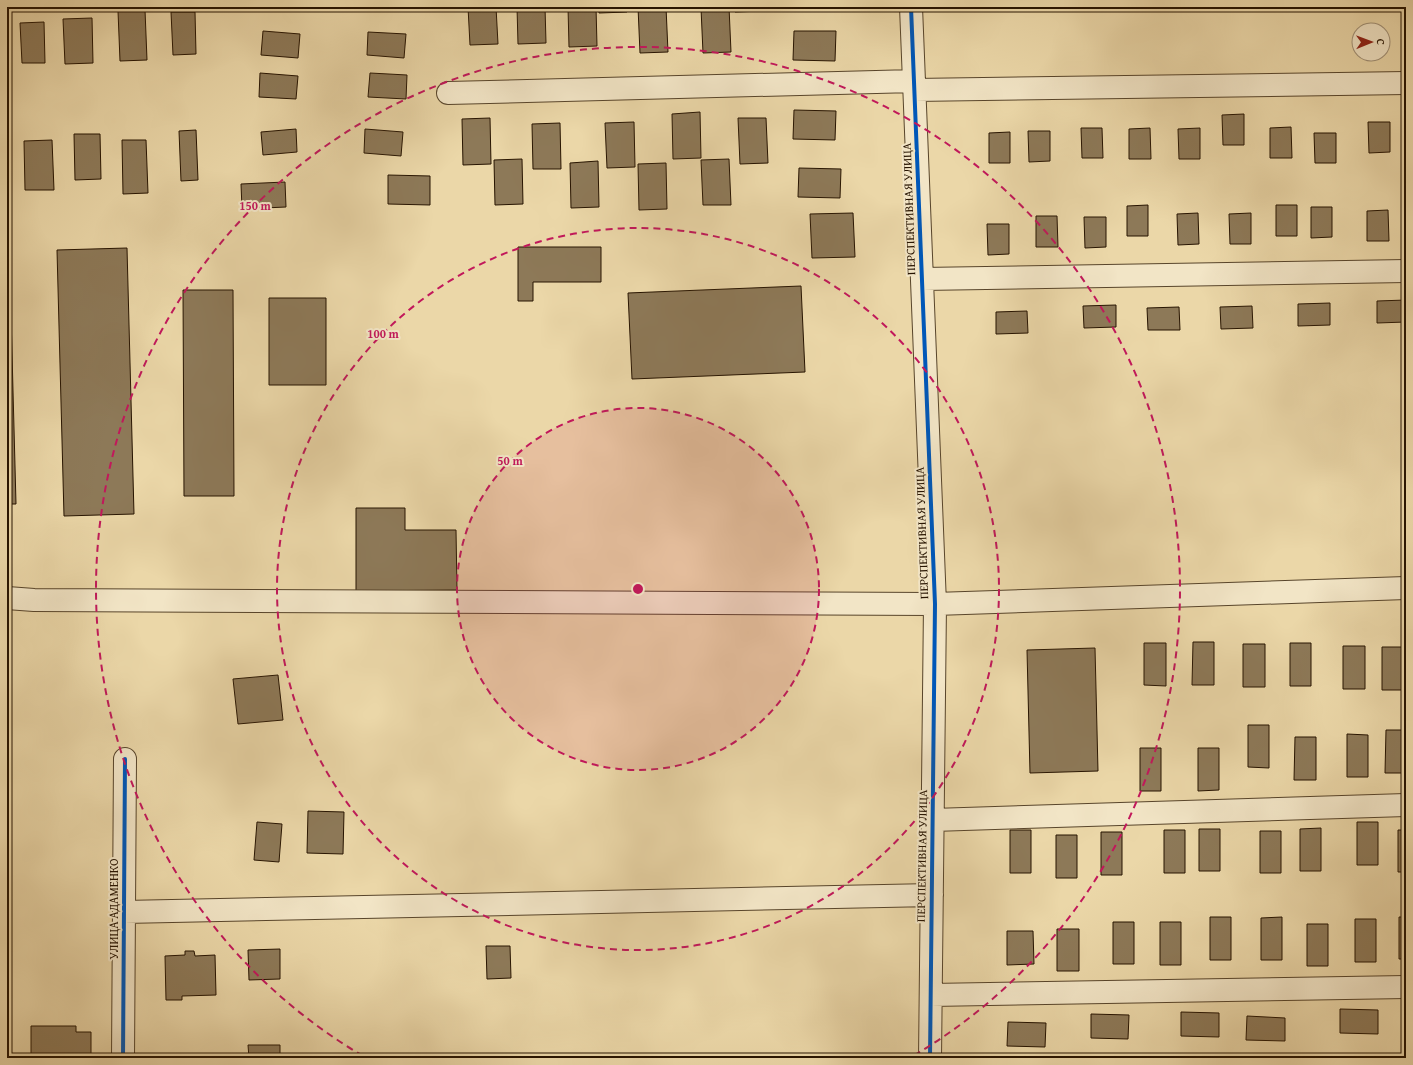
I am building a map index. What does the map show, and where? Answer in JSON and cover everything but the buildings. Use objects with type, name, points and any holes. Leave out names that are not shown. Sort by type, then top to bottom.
[{"type":"street","name":"ПЕРСПЕКТИВНАЯ УЛИЦА","points":[[911,7],[935,604],[930,1058]]},
{"type":"street","points":[[448,93],[914,85],[1406,83]]},
{"type":"street","points":[[922,279],[1406,271]]},
{"type":"street","points":[[7,598],[42,600],[935,604],[1406,588]]},
{"type":"street","name":"УЛИЦА АДАМЕНКО","points":[[123,1058],[125,759]]},
{"type":"street","points":[[933,820],[1406,805]]},
{"type":"street","points":[[124,912],[932,895]]},
{"type":"street","points":[[931,995],[1406,987]]},
{"type":"cycle path","points":[[911,7],[935,604],[930,1058]]},
{"type":"cycle path","points":[[123,1058],[125,759]]}]
